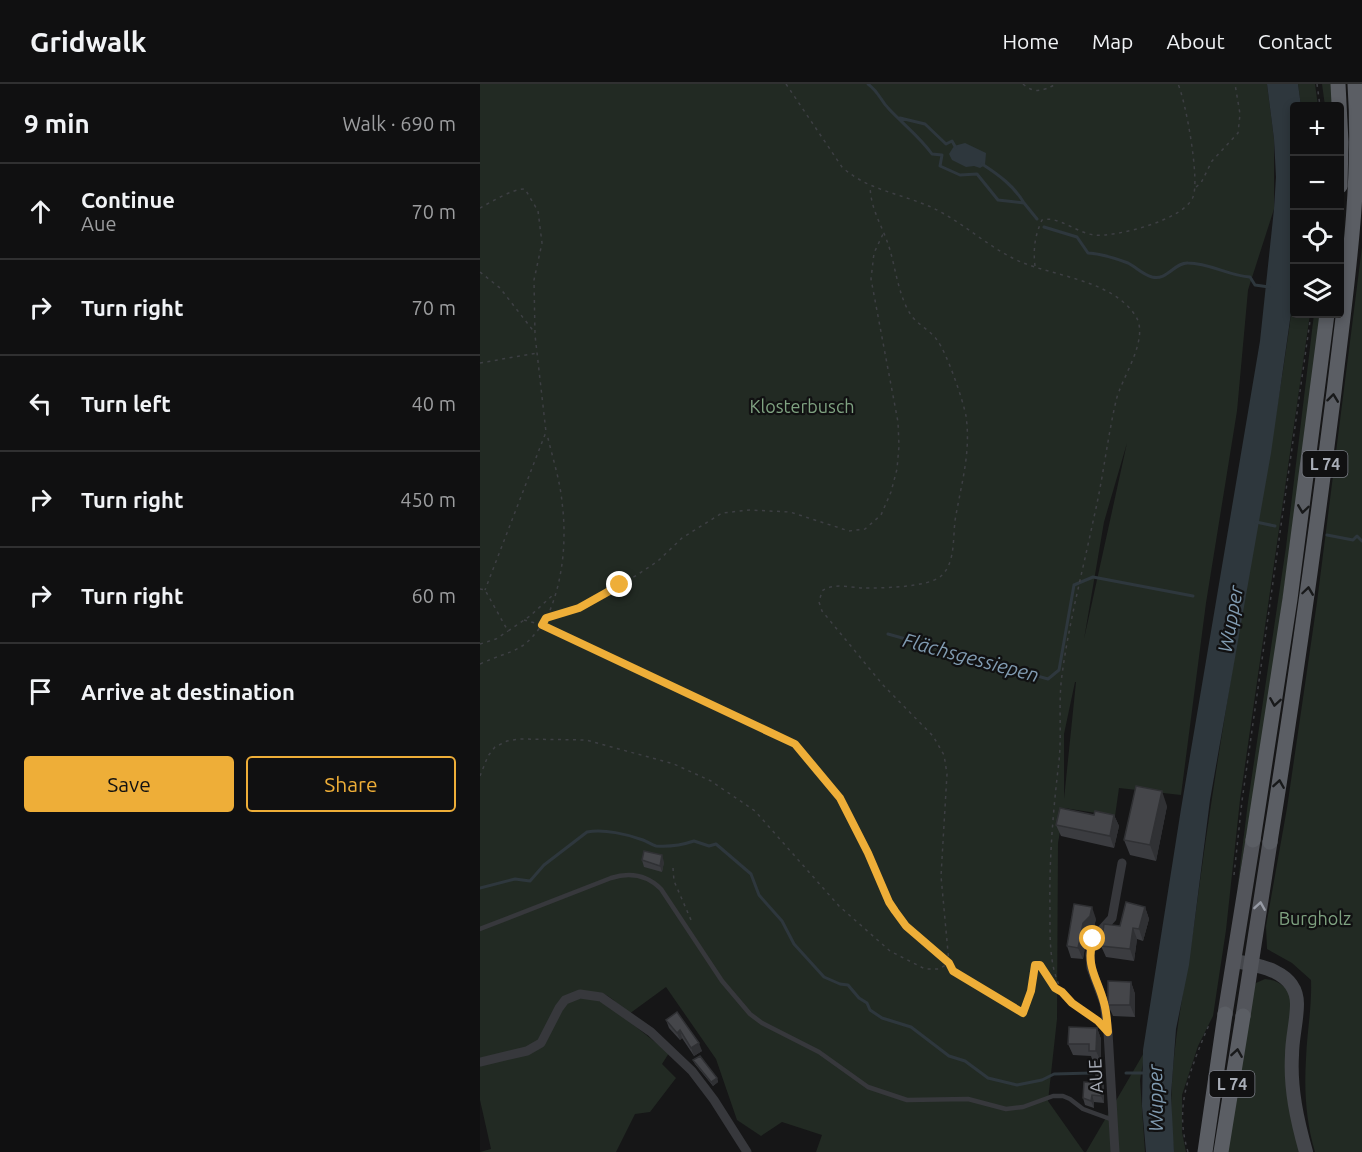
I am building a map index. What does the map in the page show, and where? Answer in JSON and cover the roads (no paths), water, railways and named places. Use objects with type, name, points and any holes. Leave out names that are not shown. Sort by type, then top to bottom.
[{"type":"highway","points":[[1338,84],[1341,156]]},
{"type":"highway","name":"L 74","points":[[1270,842],[1308,590],[1345,302],[1357,171],[1355,84]]},
{"type":"highway","name":"L 74","points":[[1253,840],[1290,598],[1326,318]]},
{"type":"highway","name":"L 74","points":[[1205,1152],[1220,1015]]},
{"type":"highway","name":"L 74","points":[[1221,1152],[1243,1016]]},
{"type":"main road","name":"L 74","points":[[1220,1015],[1234,961],[1253,840]]},
{"type":"main road","name":"L 74","points":[[1243,1016],[1270,842]]},
{"type":"main road","points":[[1234,961],[1270,969],[1282,975],[1296,997],[1292,1079],[1294,1100],[1306,1152]]},
{"type":"street","name":"AUE","points":[[1115,1152],[1108,1032],[1104,1003],[1091,968],[1090,954],[1093,939],[1112,918],[1122,863]]},
{"type":"street","points":[[480,1062],[526,1051],[541,1043],[559,1008],[566,1000],[580,994],[601,997],[651,1032],[692,1071],[714,1100],[747,1152]]},
{"type":"lane","points":[[480,929],[619,875],[645,877],[661,889],[722,981],[750,1014],[762,1023],[819,1052],[874,1090],[907,1100],[968,1099],[1006,1109],[1023,1107],[1053,1096],[1063,1096],[1090,1112],[1113,1119]]},
{"type":"water","name":"Wupper","points":[[1267,84],[1298,84],[1300,102],[1290,102],[1290,318],[1271,453],[1210,800],[1189,965],[1176,1029],[1171,1095],[1174,1152],[1146,1152],[1142,1106],[1143,1050],[1260,341],[1274,209],[1276,177]]},
{"type":"water","points":[[965,143],[986,153],[985,165],[980,168],[966,167],[952,160],[949,154],[954,146]]},
{"type":"waterway","points":[[868,84],[932,154],[942,155],[940,166],[960,175],[977,174],[998,200],[1024,203],[1037,219]]},
{"type":"waterway","points":[[900,118],[925,124],[946,144],[952,141],[956,148]]},
{"type":"waterway","points":[[982,164],[1006,181],[1024,203]]},
{"type":"waterway","points":[[1044,227],[1077,237],[1088,253],[1128,263],[1152,277],[1157,278],[1183,263],[1188,263],[1250,277],[1255,285],[1269,287]]},
{"type":"waterway","points":[[1256,522],[1275,526]]},
{"type":"waterway","points":[[1327,535],[1353,540],[1357,536],[1362,541]]},
{"type":"waterway","name":"Flächsgessiepen","points":[[888,634],[1048,679],[1059,670],[1074,585],[1093,577],[1193,596]]},
{"type":"waterway","points":[[480,888],[515,879],[530,881],[544,865],[587,832],[623,834],[656,846],[694,841],[709,846],[716,844],[751,874],[759,895],[782,921],[794,944],[824,977],[848,985],[859,998],[867,1003],[870,1010],[882,1018],[911,1027],[949,1056],[965,1061],[988,1078],[1017,1085],[1042,1080],[1054,1074],[1092,1073]]},
{"type":"waterway","name":"Wupper","points":[[1126,1073],[1145,1073]]},
{"type":"park label","name":"Klosterbusch","points":[[802,406]]},
{"type":"park label","name":"Burgholz","points":[[1315,918]]}]
